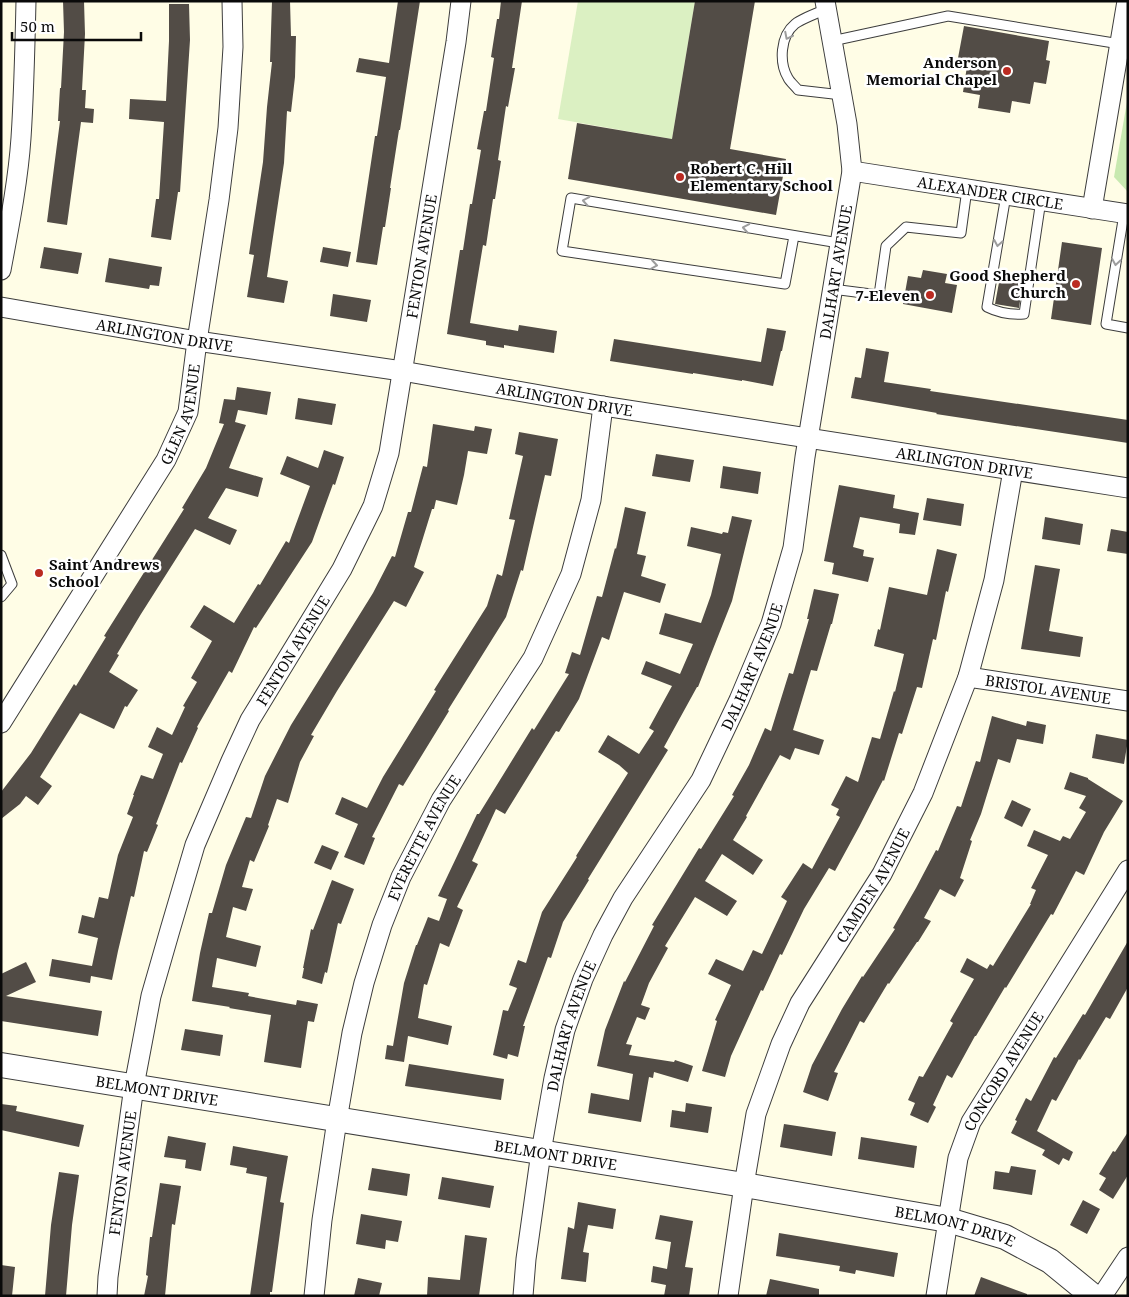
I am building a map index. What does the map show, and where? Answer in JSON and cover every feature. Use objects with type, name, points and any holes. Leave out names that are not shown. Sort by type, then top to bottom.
[{"type":"street","points":[[1,270],[10,223],[21,140],[26,48],[26,1]]},
{"type":"street","name":"GLEN AVENUE","points":[[1,723],[166,460],[188,412],[228,128],[233,47],[232,1]]},
{"type":"street","name":"FENTON AVENUE","points":[[107,1296],[134,1086],[151,996],[195,845],[230,761],[250,720],[342,569],[373,506],[389,453],[456,42],[461,1]]},
{"type":"street","points":[[1092,208],[1127,1]]},
{"type":"street","name":"DALHART AVENUE","points":[[523,1296],[526,1259],[541,1152],[554,1078],[563,1039],[583,979],[603,935],[623,898],[701,780],[739,700],[771,624],[793,548],[808,438],[852,171],[847,124],[826,5]]},
{"type":"street","name":"ALEXANDER CIRCLE","points":[[852,171],[1126,214]]},
{"type":"street","name":"ARLINGTON DRIVE","points":[[1,307],[197,340],[402,371],[604,406],[1128,488]]},
{"type":"street","name":"EVERETTE AVENUE","points":[[314,1296],[322,1220],[352,1033],[364,983],[382,925],[401,877],[441,800],[532,658],[571,574],[591,500],[604,406]]},
{"type":"street","name":"CAMDEN AVENUE","points":[[728,1296],[756,1114],[781,1044],[800,1003],[882,874],[923,793],[968,677],[994,580],[1013,470]]},
{"type":"street","name":"BRISTOL AVENUE","points":[[968,677],[1128,701]]},
{"type":"street","name":"CONCORD AVENUE","points":[[936,1296],[958,1158],[971,1122],[1128,870]]},
{"type":"street","name":"BELMONT DRIVE","points":[[1,1065],[744,1185],[948,1220],[1005,1237],[1050,1261],[1093,1296]]},
{"type":"street","points":[[1102,1296],[1128,1257]]},
{"type":"lane","points":[[826,5],[795,24],[786,36],[782,50],[783,65],[788,79],[798,90],[842,95]]},
{"type":"lane","points":[[832,40],[948,16],[1120,44]]},
{"type":"lane","points":[[832,288],[880,295],[886,246],[906,227],[961,233],[966,189]]},
{"type":"lane","points":[[1006,195],[987,307],[995,311],[1014,315],[1024,314],[1041,200]]},
{"type":"lane","points":[[794,236],[785,284],[562,251],[570,198],[839,243]]},
{"type":"lane","points":[[1126,214],[1106,324],[1128,328]]},
{"type":"lane","points":[[1,555],[12,584],[1,597]]},
{"type":"green space","points":[[578,1],[695,1],[672,139],[558,119]]},
{"type":"green space","points":[[1128,96],[1128,192],[1114,177]]},
{"type":"building","points":[[63,1],[84,1],[85,34],[82,90],[86,90],[85,108],[94,109],[93,123],[81,122],[67,225],[47,222],[60,121],[58,121],[64,32]]},
{"type":"building","points":[[272,1],[290,1],[291,36],[296,36],[295,77],[291,112],[287,111],[284,163],[267,277],[288,281],[284,303],[247,297],[254,255],[249,254],[263,162],[272,62],[270,62]]},
{"type":"building","points":[[398,1],[420,1],[385,227],[383,227],[377,265],[356,262],[386,77],[356,72],[359,58],[389,63]]},
{"type":"building","points":[[501,1],[522,1],[512,68],[515,68],[508,107],[506,106],[498,160],[501,161],[495,199],[493,199],[486,246],[483,245],[470,323],[518,331],[519,325],[557,331],[554,353],[504,345],[504,348],[486,345],[486,341],[447,334],[460,250],[463,250],[481,150],[477,149],[484,111],[486,111],[494,58],[491,57]]},
{"type":"building","points":[[695,1],[755,1],[730,149],[786,159],[776,215],[568,179],[577,123],[672,139]]},
{"type":"building","points":[[169,4],[189,4],[190,40],[180,192],[178,192],[171,240],[151,237],[156,199],[159,199],[164,122],[129,119],[130,99],[166,101]]},
{"type":"building","name":"Anderson Memorial Chapel","points":[[964,26],[1049,41],[1046,60],[1050,61],[1046,84],[1034,82],[1030,104],[1012,101],[1010,113],[978,108],[980,95],[963,92],[968,60],[958,58]]},
{"type":"building","name":"Good Shepherd Church","points":[[1062,242],[1102,248],[1091,325],[1051,319]]},
{"type":"building","points":[[44,247],[82,253],[78,274],[40,268]]},
{"type":"building","points":[[323,247],[351,252],[348,267],[320,262]]},
{"type":"building","points":[[109,258],[162,267],[159,286],[150,285],[149,289],[105,282]]},
{"type":"building","name":"7-Eleven","points":[[923,270],[947,274],[945,283],[957,285],[952,313],[903,304],[908,276],[921,278]]},
{"type":"building","points":[[1000,277],[1023,281],[1019,308],[995,304]]},
{"type":"building","points":[[333,294],[371,300],[367,322],[330,316]]},
{"type":"building","points":[[767,328],[786,331],[773,386],[610,361],[614,339],[761,362]]},
{"type":"building","points":[[866,348],[889,352],[884,382],[931,389],[930,391],[1128,420],[1128,443],[936,414],[851,398],[855,377],[861,378]]},
{"type":"building","points":[[237,387],[271,392],[267,415],[238,410],[235,422],[246,425],[229,468],[263,478],[258,497],[226,488],[208,518],[237,530],[230,545],[195,529],[141,614],[117,654],[119,655],[109,672],[138,690],[127,707],[125,706],[114,729],[80,713],[40,777],[52,786],[38,805],[26,796],[20,804],[1,819],[1,792],[31,753],[74,684],[76,686],[106,637],[104,636],[184,509],[182,508],[206,468],[224,424],[219,423],[224,399],[235,400]]},
{"type":"building","points":[[298,398],[336,404],[332,425],[295,419]]},
{"type":"building","points":[[433,424],[474,431],[475,426],[492,429],[487,454],[468,451],[457,505],[436,500],[414,567],[424,572],[406,607],[394,601],[311,735],[314,736],[300,762],[288,803],[277,799],[269,826],[254,862],[250,860],[242,887],[253,889],[246,911],[233,907],[226,937],[261,946],[256,967],[217,958],[212,987],[249,993],[248,996],[296,1005],[297,1000],[318,1004],[314,1022],[308,1021],[301,1068],[264,1062],[271,1015],[192,1001],[209,913],[212,913],[226,865],[246,817],[251,818],[265,776],[291,725],[373,593],[392,556],[395,557],[408,512],[411,512],[423,466],[427,467]]},
{"type":"building","points":[[519,432],[558,439],[551,476],[545,475],[523,571],[521,570],[506,617],[403,786],[399,784],[372,837],[375,838],[364,865],[344,857],[358,824],[335,814],[342,797],[367,808],[383,777],[436,691],[434,690],[487,606],[497,574],[502,576],[515,520],[509,519],[523,456],[515,454]]},
{"type":"building","points":[[324,450],[344,457],[335,485],[333,484],[312,542],[256,628],[254,627],[232,673],[229,671],[197,727],[182,763],[180,762],[156,824],[158,825],[147,852],[144,851],[134,897],[131,896],[112,980],[91,976],[90,983],[49,976],[52,959],[92,966],[98,938],[78,933],[82,915],[94,918],[99,897],[108,899],[118,855],[133,817],[127,814],[133,795],[141,775],[153,779],[163,754],[148,747],[157,727],[172,735],[185,707],[183,706],[197,682],[191,678],[212,641],[190,627],[204,605],[234,623],[258,584],[260,585],[286,541],[289,543],[310,486],[280,474],[287,456],[318,468]]},
{"type":"building","points":[[656,454],[694,460],[690,482],[652,476]]},
{"type":"building","points":[[723,466],[761,472],[758,494],[720,488]]},
{"type":"building","points":[[839,485],[895,495],[893,508],[919,513],[915,535],[899,533],[900,524],[860,517],[853,547],[864,550],[863,556],[874,558],[868,582],[832,574],[834,563],[824,561]]},
{"type":"building","points":[[927,498],[964,504],[961,526],[923,520]]},
{"type":"building","points":[[625,507],[646,512],[637,554],[646,556],[641,576],[666,584],[660,603],[624,592],[609,640],[602,637],[579,699],[559,732],[556,731],[505,814],[496,809],[472,861],[478,864],[457,907],[463,910],[449,947],[440,943],[427,985],[424,984],[418,1018],[452,1026],[448,1045],[408,1036],[404,1062],[385,1059],[387,1045],[393,1046],[404,983],[416,945],[428,917],[439,921],[447,899],[438,896],[477,814],[479,814],[532,728],[534,730],[569,674],[565,673],[572,652],[580,655],[597,596],[602,597],[616,549]]},
{"type":"building","points":[[732,516],[752,520],[732,601],[698,687],[664,747],[668,750],[563,922],[551,958],[548,957],[523,1026],[525,1026],[518,1057],[508,1054],[507,1059],[493,1055],[503,1010],[508,1011],[517,988],[509,985],[518,960],[526,963],[542,912],[628,773],[598,752],[608,735],[639,754],[654,731],[649,728],[672,686],[641,674],[646,661],[680,674],[693,644],[659,634],[665,613],[701,623],[711,595],[721,554],[687,546],[691,527],[722,534],[723,532],[728,533]]},
{"type":"building","points":[[1045,517],[1083,524],[1080,545],[1042,539]]},
{"type":"building","points":[[1111,529],[1128,532],[1128,554],[1107,551]]},
{"type":"building","points":[[937,549],[957,554],[948,592],[946,591],[936,640],[933,639],[922,688],[917,687],[902,734],[899,733],[884,781],[835,871],[829,868],[804,909],[763,991],[761,990],[731,1056],[725,1077],[702,1071],[717,1021],[715,1020],[731,985],[708,974],[716,959],[743,971],[753,950],[762,954],[787,901],[781,897],[803,863],[812,869],[840,817],[836,815],[839,809],[831,805],[846,776],[858,782],[872,737],[880,739],[895,692],[904,654],[874,646],[878,629],[880,630],[889,587],[927,595]]},
{"type":"building","points":[[1035,565],[1060,569],[1049,631],[1083,637],[1080,657],[1021,649]]},
{"type":"building","points":[[814,589],[839,594],[832,624],[817,671],[811,670],[793,730],[824,740],[819,755],[795,748],[790,760],[780,755],[733,840],[763,860],[753,875],[722,854],[705,881],[737,901],[727,916],[695,897],[665,946],[668,948],[649,983],[641,1005],[650,1008],[645,1020],[637,1017],[626,1044],[632,1045],[629,1055],[674,1062],[675,1060],[693,1066],[688,1082],[654,1072],[653,1078],[649,1077],[641,1122],[588,1113],[591,1093],[629,1100],[633,1074],[597,1066],[605,1030],[624,981],[654,926],[652,925],[699,848],[701,849],[734,796],[732,795],[749,765],[765,728],[771,731],[789,673],[793,674],[809,619],[807,619]]},
{"type":"building","points":[[992,716],[1026,726],[1027,721],[1046,725],[1043,744],[1017,739],[1010,763],[998,759],[981,814],[970,840],[972,841],[960,878],[964,880],[955,897],[940,889],[924,918],[931,921],[888,983],[864,1023],[860,1021],[834,1072],[838,1073],[828,1101],[803,1092],[812,1065],[842,1009],[862,976],[895,929],[893,928],[936,850],[938,851],[957,806],[961,807],[976,761],[980,762]]},
{"type":"building","points":[[1096,734],[1128,740],[1124,764],[1092,758]]},
{"type":"building","points":[[1070,772],[1088,778],[1123,801],[1104,832],[1084,875],[1076,871],[1053,915],[1051,914],[1005,987],[952,1078],[947,1075],[933,1105],[936,1107],[928,1123],[910,1115],[915,1103],[908,1100],[919,1076],[923,1077],[953,1023],[950,1021],[974,979],[960,972],[967,958],[987,969],[990,964],[993,966],[1031,904],[1036,890],[1031,888],[1048,855],[1027,846],[1034,830],[1060,841],[1063,836],[1070,839],[1086,812],[1079,808],[1086,796],[1064,789]]},
{"type":"building","points":[[1012,800],[1031,809],[1022,827],[1004,818]]},
{"type":"building","points":[[322,845],[339,852],[331,870],[314,863]]},
{"type":"building","points":[[332,880],[354,889],[341,924],[338,923],[327,973],[325,972],[322,984],[302,978],[311,929],[313,930]]},
{"type":"building","points":[[1128,941],[1128,987],[1110,1019],[1106,1017],[1079,1059],[1056,1101],[1052,1099],[1037,1131],[1073,1152],[1069,1161],[1063,1158],[1059,1165],[1042,1155],[1045,1150],[1011,1133],[1017,1121],[1015,1120],[1026,1098],[1031,1101],[1054,1057],[1056,1058],[1083,1014],[1085,1015]]},
{"type":"building","points":[[26,962],[36,982],[6,996],[102,1011],[98,1036],[1,1021],[1,974]]},
{"type":"building","points":[[185,1029],[223,1035],[220,1056],[181,1050]]},
{"type":"building","points":[[409,1064],[504,1079],[501,1100],[405,1086]]},
{"type":"building","points":[[686,1103],[712,1107],[708,1133],[670,1127],[672,1110],[685,1112]]},
{"type":"building","points":[[1,1104],[17,1106],[16,1111],[84,1125],[79,1147],[1,1130]]},
{"type":"building","points":[[784,1124],[836,1132],[832,1156],[780,1147]]},
{"type":"building","points":[[1128,1132],[1128,1175],[1113,1199],[1099,1190],[1106,1178],[1099,1174],[1113,1151],[1115,1152]]},
{"type":"building","points":[[168,1136],[206,1143],[201,1171],[185,1168],[186,1160],[164,1157]]},
{"type":"building","points":[[861,1137],[917,1146],[914,1168],[858,1159]]},
{"type":"building","points":[[233,1146],[288,1156],[280,1202],[284,1203],[270,1296],[250,1296],[267,1177],[246,1173],[247,1168],[230,1165]]},
{"type":"building","points":[[1011,1166],[1036,1170],[1032,1195],[993,1189],[995,1171],[1009,1173]]},
{"type":"building","points":[[372,1168],[410,1174],[407,1196],[368,1190]]},
{"type":"building","points":[[59,1172],[79,1175],[72,1225],[66,1296],[45,1296],[51,1225]]},
{"type":"building","points":[[442,1177],[494,1186],[490,1208],[438,1199]]},
{"type":"building","points":[[160,1183],[181,1186],[175,1225],[172,1224],[165,1296],[144,1296],[148,1276],[146,1275],[150,1237],[152,1237]]},
{"type":"building","points":[[1083,1200],[1100,1209],[1087,1234],[1070,1225]]},
{"type":"building","points":[[578,1202],[616,1209],[613,1229],[588,1225],[583,1252],[589,1253],[586,1282],[561,1279],[568,1227],[574,1229]]},
{"type":"building","points":[[361,1214],[402,1221],[398,1242],[386,1240],[385,1249],[356,1244]]},
{"type":"building","points":[[660,1215],[693,1221],[685,1267],[693,1268],[689,1296],[664,1296],[666,1285],[651,1282],[653,1266],[667,1269],[671,1242],[655,1239]]},
{"type":"building","points":[[779,1233],[898,1253],[894,1277],[856,1270],[855,1274],[839,1271],[840,1266],[776,1256]]},
{"type":"building","points":[[465,1235],[487,1238],[479,1296],[427,1296],[428,1277],[460,1280]]},
{"type":"building","points":[[1,1265],[15,1267],[12,1296],[1,1296]]},
{"type":"building","points":[[981,1277],[1027,1294],[1027,1296],[974,1296]]},
{"type":"building","points":[[358,1278],[382,1283],[379,1296],[354,1296]]},
{"type":"building","points":[[770,1279],[819,1289],[819,1296],[766,1296]]},
{"type":"place","name":"Anderson Memorial Chapel","points":[[1007,71]]},
{"type":"place","name":"Robert C. Hill Elementary School","points":[[680,177]]},
{"type":"place","name":"Good Shepherd Church","points":[[1076,284]]},
{"type":"place","name":"7-Eleven","points":[[930,295]]},
{"type":"place","name":"Saint Andrews School","points":[[39,573]]}]
